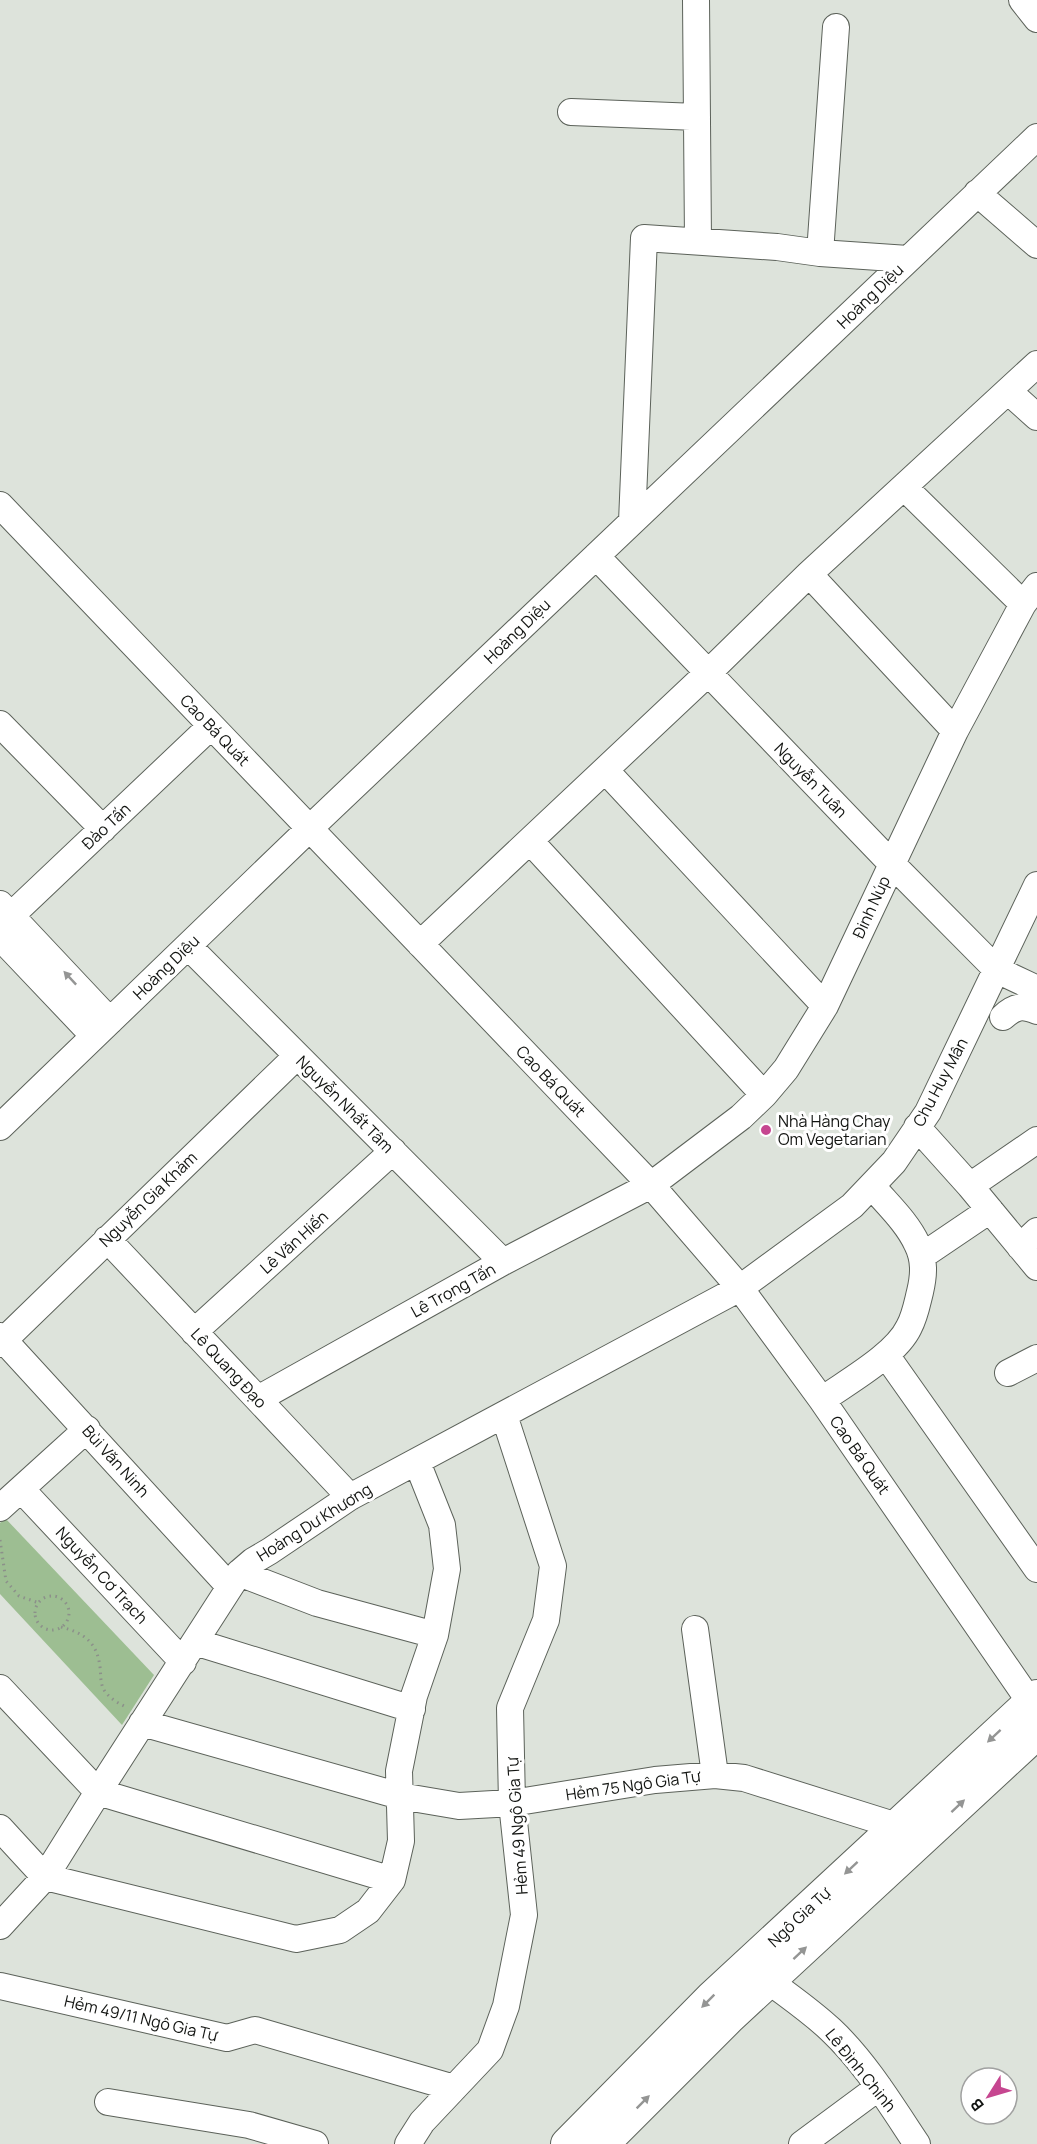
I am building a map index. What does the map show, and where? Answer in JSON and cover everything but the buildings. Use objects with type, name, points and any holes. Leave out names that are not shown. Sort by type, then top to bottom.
[{"type":"main road","name":"Ngô Gia Tự","points":[[603,2144],[653,2092],[760,1971],[897,1826],[1035,1703]]},
{"type":"main road","name":"Ngô Gia Tự","points":[[567,2144],[712,1997],[760,1971],[926,1835],[1037,1733]]},
{"type":"main road","points":[[897,1826],[926,1835]]},
{"type":"street","points":[[696,0],[698,241]]},
{"type":"street","points":[[1022,0],[1037,19]]},
{"type":"street","points":[[820,253],[836,27]]},
{"type":"street","points":[[571,112],[697,117]]},
{"type":"street","name":"Hoàng Diệu","points":[[0,1127],[309,829],[1037,136]]},
{"type":"street","points":[[978,193],[1037,246]]},
{"type":"street","points":[[632,522],[644,238],[908,259]]},
{"type":"street","points":[[420,944],[708,673],[809,574],[1037,363]]},
{"type":"street","points":[[1008,391],[1037,417]]},
{"type":"street","points":[[904,488],[1030,595]]},
{"type":"street","name":"Cao Bá Quát","points":[[0,505],[651,1185],[740,1288],[822,1400],[1035,1703]]},
{"type":"street","name":"Nguyễn Tuân","points":[[596,556],[997,970],[1037,989]]},
{"type":"street","points":[[809,574],[956,730]]},
{"type":"street","name":"Đinh Núp","points":[[651,1185],[741,1118],[786,1069],[825,1006],[956,730],[1030,595]]},
{"type":"street","points":[[0,724],[103,828]]},
{"type":"street","name":"Đào Tấn","points":[[3,921],[211,726]]},
{"type":"street","points":[[605,770],[825,1006]]},
{"type":"street","points":[[530,841],[764,1095]]},
{"type":"street","name":"Chu Huy Mân","points":[[740,1288],[852,1206],[894,1162],[928,1112],[1037,885]]},
{"type":"street","points":[[3,921],[102,1029]]},
{"type":"street","name":"Nguyễn Nhất Tâm","points":[[188,946],[503,1262]]},
{"type":"street","points":[[1003,1017],[1017,1007],[1025,1006],[1037,1011]]},
{"type":"street","name":"Nguyễn Gia Khảm","points":[[1,1340],[297,1056]]},
{"type":"street","points":[[917,1127],[990,1210],[1028,1239],[1037,1267]]},
{"type":"street","points":[[970,1186],[1037,1140]]},
{"type":"street","name":"Lê Văn Hiến","points":[[194,1332],[393,1151]]},
{"type":"street","name":"Lê Trọng Tấn","points":[[258,1399],[503,1262],[651,1185]]},
{"type":"street","points":[[822,1400],[886,1355],[908,1330],[922,1284],[924,1263],[916,1242],[905,1224],[872,1186]]},
{"type":"street","points":[[922,1256],[990,1210]]},
{"type":"street","name":"Lê Quang Đạo","points":[[107,1239],[350,1497]]},
{"type":"street","name":"Hoàng Dư Khương","points":[[0,1926],[45,1877],[235,1580],[253,1560],[350,1497],[740,1288]]},
{"type":"street","name":"Bùi Văn Ninh","points":[[1,1340],[235,1580]]},
{"type":"street","points":[[886,1355],[1037,1569]]},
{"type":"street","points":[[1008,1373],[1037,1359]]},
{"type":"street","name":"Hẻm 49 Ngô Gia Tự","points":[[408,2144],[422,2122],[490,2050],[506,2006],[524,1915],[512,1803],[510,1708],[546,1620],[553,1566],[504,1415]]},
{"type":"street","points":[[0,1508],[87,1429]]},
{"type":"street","points":[[0,1828],[45,1877],[296,1939],[340,1930],[368,1911],[392,1880],[401,1841],[399,1771],[414,1696],[435,1635],[447,1569],[442,1525],[417,1462]]},
{"type":"street","name":"Nguyễn Cơ Trạch","points":[[21,1489],[189,1652]]},
{"type":"street","points":[[235,1580],[435,1635]]},
{"type":"street","points":[[695,1629],[715,1775]]},
{"type":"street","points":[[189,1652],[411,1709]]},
{"type":"street","points":[[0,1688],[98,1792],[392,1880]]},
{"type":"street","name":"Hẻm 75 Ngô Gia Tự","points":[[145,1720],[400,1796],[459,1806],[512,1803],[655,1780],[715,1775],[744,1778],[897,1826]]},
{"type":"street","name":"Lê Đình Chinh","points":[[760,1971],[832,2031],[879,2087],[917,2144]]},
{"type":"street","name":"Hẻm 49/11 Ngô Gia Tự","points":[[0,1986],[227,2038],[255,2030],[454,2088]]},
{"type":"street","points":[[802,2144],[879,2087]]},
{"type":"street","points":[[108,2102],[249,2125],[315,2144]]},
{"type":"path","points":[[0,1540],[6,1581],[19,1596],[39,1603]]},
{"type":"path","points":[[61,1627],[69,1611],[64,1601],[48,1597],[39,1603],[35,1613],[39,1624],[48,1629],[61,1627],[82,1634],[94,1645],[100,1664],[104,1691],[112,1699],[145,1720]]},
{"type":"green space","points":[[5,1518],[154,1675],[122,1725],[0,1594],[0,1523]]},
{"type":"place","name":"Nhà Hàng Chay Om Vegetarian","points":[[766,1130]]}]
